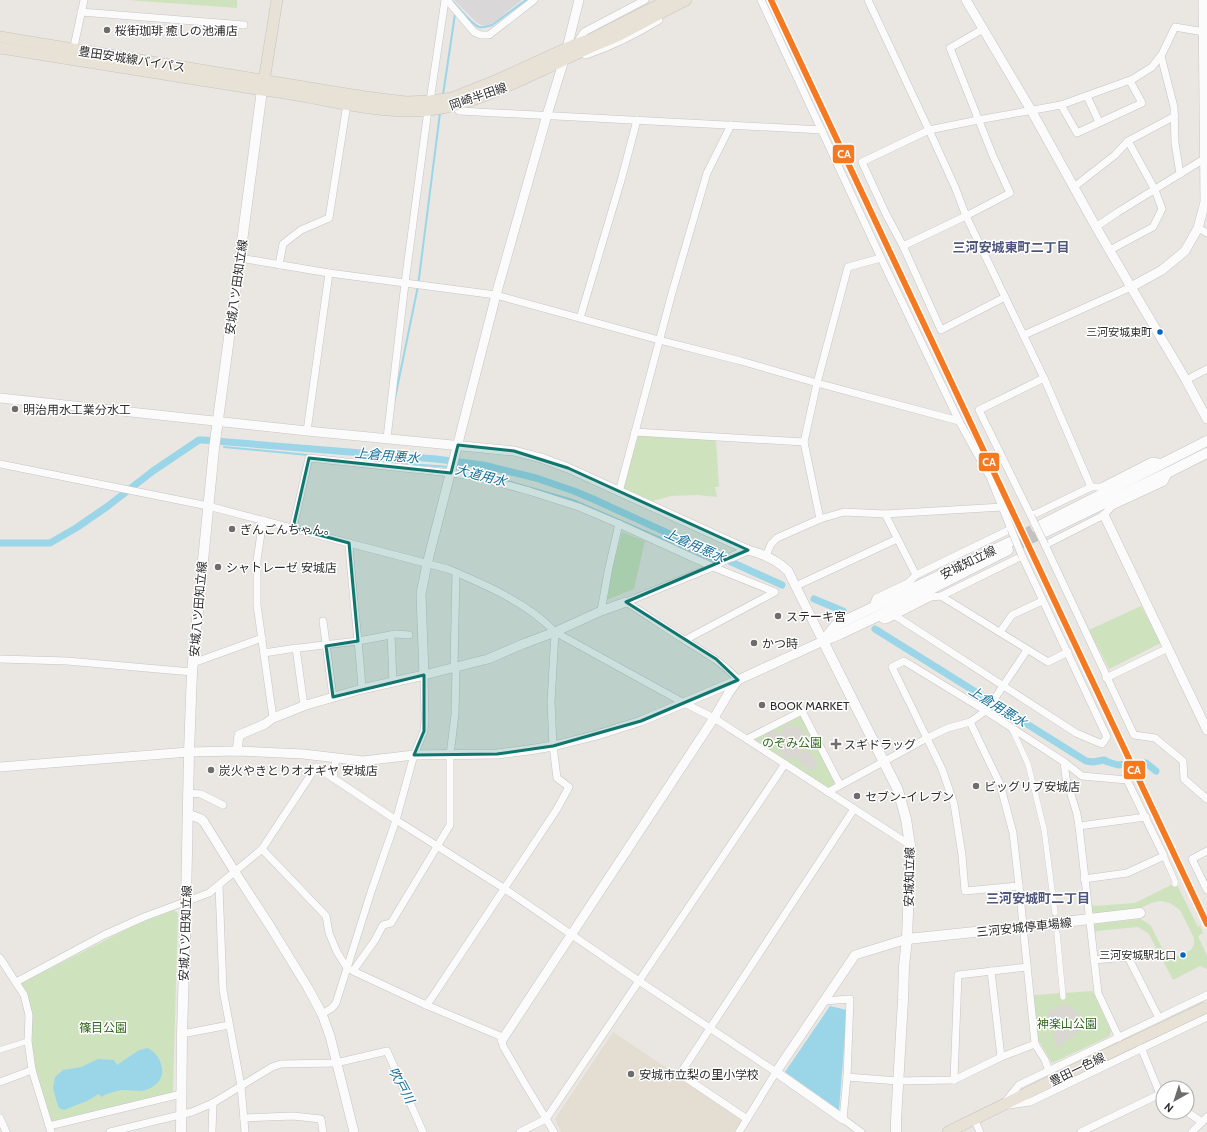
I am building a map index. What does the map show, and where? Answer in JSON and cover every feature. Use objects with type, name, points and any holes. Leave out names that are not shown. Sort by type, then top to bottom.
[{"type":"main road","points":[[263,85],[277,0]]},
{"type":"main road","name":"岡崎半田線","points":[[263,85],[280,91],[347,104],[402,110],[429,106],[619,35],[658,10],[668,0]]},
{"type":"main road","name":"岡崎半田線","points":[[658,10],[686,0]]},
{"type":"main road","name":"豊田安城線バイパス","points":[[0,38],[73,54],[263,85]]},
{"type":"main road","name":"豊田安城線バイパス","points":[[0,48],[73,54]]},
{"type":"main road","name":"岡崎半田線","points":[[263,85],[406,102],[440,109],[507,87],[571,52]]},
{"type":"main road","name":"安城八ツ田知立線","points":[[181,1132],[189,752],[193,667],[214,449],[263,85]]},
{"type":"main road","points":[[1207,441],[1043,529],[1170,472],[1207,453]]},
{"type":"main road","name":"安城知立線","points":[[896,1132],[904,966],[907,939],[910,845],[906,819],[898,790],[823,641],[840,634],[875,612],[1011,544]]},
{"type":"main road","name":"三河安城停車場線","points":[[907,939],[1089,920],[1140,913]]},
{"type":"main road","name":"豊田一色線","points":[[948,1132],[1084,1065],[1207,1007]]},
{"type":"street","points":[[73,54],[84,0]]},
{"type":"street","points":[[446,0],[474,32],[481,35],[489,35],[534,0]]},
{"type":"street","points":[[387,438],[405,283],[429,106],[446,0]]},
{"type":"street","points":[[322,1014],[332,1008],[336,1003],[350,969],[396,820],[414,755],[424,731],[425,719],[421,594],[427,564],[496,295],[547,115],[571,52],[579,0]]},
{"type":"street","points":[[571,52],[584,32],[645,0]]},
{"type":"street","points":[[571,52],[586,55],[609,47],[631,36],[673,10],[694,0]]},
{"type":"street","points":[[761,0],[881,258],[959,421],[990,477],[1042,601],[1068,652],[1107,737],[1102,744],[1076,733],[894,615]]},
{"type":"street","points":[[868,0],[955,187],[966,216],[1044,378],[1091,487]]},
{"type":"street","points":[[966,0],[1031,110],[1096,227],[1207,418]]},
{"type":"street","points":[[1024,335],[1131,287],[1162,270],[1185,251],[1198,228],[1204,202],[1206,122],[1203,0]]},
{"type":"street","points":[[81,12],[244,24]]},
{"type":"street","points":[[1005,297],[941,330],[903,246],[886,214],[862,162],[929,130],[1061,105],[1130,81],[1152,67],[1161,56],[1175,27],[1204,32]]},
{"type":"street","points":[[903,246],[1010,193],[978,120],[950,48],[983,29]]},
{"type":"street","points":[[1161,56],[1174,107],[1175,143],[1180,174]]},
{"type":"street","points":[[1061,105],[1077,133],[1142,103],[1130,81]]},
{"type":"street","points":[[1087,96],[1099,122]]},
{"type":"street","points":[[278,265],[283,244],[302,230],[328,218],[347,104]]},
{"type":"street","points":[[455,105],[459,111],[822,130]]},
{"type":"street","points":[[1074,187],[1114,155],[1128,141],[1175,116]]},
{"type":"street","points":[[580,318],[622,177],[637,120]]},
{"type":"street","points":[[619,492],[659,340],[707,173],[731,125]]},
{"type":"street","points":[[1110,250],[1153,227],[1162,209],[1155,190],[1128,141]]},
{"type":"street","points":[[1096,227],[1204,159]]},
{"type":"street","points":[[1198,228],[1207,233]]},
{"type":"street","points":[[240,258],[329,273],[496,295],[959,421]]},
{"type":"street","points":[[820,520],[804,442],[817,383],[848,267],[881,258]]},
{"type":"street","points":[[307,432],[329,273]]},
{"type":"street","points":[[1186,380],[1207,369]]},
{"type":"street","points":[[1044,378],[979,410],[1045,545],[1134,735],[1155,738],[1183,761],[1184,779],[1207,799]]},
{"type":"street","points":[[0,398],[307,432],[387,438],[457,450],[514,451],[541,458],[568,468],[748,550],[766,556],[782,565],[788,571],[823,641],[738,680],[641,721],[597,735],[553,746],[497,754],[414,755],[363,761],[303,754],[237,751],[189,752],[0,767]]},
{"type":"street","points":[[636,432],[804,442]]},
{"type":"street","points":[[293,528],[309,458],[451,472],[478,477],[579,507],[713,567],[775,592],[684,640]]},
{"type":"street","points":[[1031,516],[1091,487],[1101,487],[1152,461],[1165,463]]},
{"type":"street","points":[[0,464],[208,506],[448,569],[492,589],[522,605],[547,623],[555,632],[714,718],[910,845]]},
{"type":"street","points":[[1045,545],[1104,515],[1112,506],[1164,482],[1170,472]]},
{"type":"street","points":[[766,556],[771,544],[777,538],[820,520],[844,512],[885,514],[1002,507]]},
{"type":"street","points":[[885,514],[916,575]]},
{"type":"street","points":[[1104,515],[1207,730]]},
{"type":"street","points":[[262,520],[257,560],[257,605],[273,718]]},
{"type":"street","points":[[601,611],[609,566],[619,524]]},
{"type":"street","points":[[1011,529],[916,575],[908,583],[876,598],[875,612],[884,620],[888,619],[931,597],[941,596],[1022,556]]},
{"type":"street","points":[[796,586],[897,539]]},
{"type":"street","points":[[349,543],[362,689]]},
{"type":"street","points":[[237,751],[240,735],[265,724],[273,718],[304,706],[362,689],[488,659],[555,632],[601,611],[713,567],[748,550]]},
{"type":"street","points":[[350,969],[375,940],[383,925],[391,923],[450,825],[450,755],[456,714],[456,573]]},
{"type":"street","points":[[941,596],[1048,662],[1068,652]]},
{"type":"street","points":[[1000,632],[1012,615],[1042,601]]},
{"type":"street","points":[[626,602],[716,659],[732,672],[738,680]]},
{"type":"street","points":[[323,621],[333,697]]},
{"type":"street","points":[[426,1005],[505,889],[557,809],[568,787],[557,778],[553,746],[551,702],[555,632]]},
{"type":"street","points":[[264,653],[296,648],[296,650],[299,648],[326,646],[391,635],[409,635]]},
{"type":"street","points":[[391,635],[392,682]]},
{"type":"street","points":[[0,659],[193,667],[262,638]]},
{"type":"street","points":[[1106,678],[1168,648]]},
{"type":"street","points":[[296,650],[304,706]]},
{"type":"street","points":[[828,792],[927,738],[948,728],[970,722],[987,710],[1004,687],[1027,650]]},
{"type":"street","points":[[1019,886],[964,891],[962,855],[954,804],[942,769],[892,667],[904,661],[987,710],[1012,729],[1064,762],[1082,776],[1127,780],[1176,881],[1175,884]]},
{"type":"street","points":[[554,1132],[502,1046],[502,1040],[738,680]]},
{"type":"street","points":[[747,739],[802,711],[840,785]]},
{"type":"street","points":[[970,722],[1000,784],[1013,833],[1035,1044],[1045,1060],[1049,1071]]},
{"type":"street","points":[[1012,729],[1028,764],[1044,829],[1055,913]]},
{"type":"street","points":[[334,778],[336,758]]},
{"type":"street","points":[[1064,762],[1066,778],[1077,814],[1079,826],[1098,993],[1119,1038]]},
{"type":"street","points":[[520,1132],[546,1119],[785,764]]},
{"type":"street","points":[[16,982],[104,935],[144,917],[209,893],[219,886],[262,849],[316,767],[505,889],[776,1072],[861,1132]]},
{"type":"street","points":[[188,793],[201,794],[223,805]]},
{"type":"street","points":[[747,1119],[680,1074],[854,809]]},
{"type":"street","points":[[188,814],[201,819],[204,822],[234,872],[270,926],[322,1014],[330,1036],[354,1132]]},
{"type":"street","points":[[1079,826],[1146,817]]},
{"type":"street","points":[[262,849],[326,916],[337,952],[350,969],[426,1005],[500,1036],[502,1040]]},
{"type":"street","points":[[1207,851],[1192,859],[1207,890]]},
{"type":"street","points":[[1084,879],[1127,873],[1164,856]]},
{"type":"street","points":[[219,886],[223,990],[241,1086],[245,1132]]},
{"type":"street","points":[[1057,933],[1063,997]]},
{"type":"street","points":[[739,1132],[776,1072],[855,955],[907,939]]},
{"type":"street","points":[[1094,960],[1128,957],[1159,1018]]},
{"type":"street","points":[[0,958],[24,995],[29,1015],[28,1042],[32,1070],[50,1129],[181,1094]]},
{"type":"street","points":[[954,1080],[958,975],[1026,967]]},
{"type":"street","points":[[991,971],[1001,1057]]},
{"type":"street","points":[[1002,1106],[1019,1085],[1207,995]]},
{"type":"street","points":[[824,1001],[850,999],[847,1077],[843,1119]]},
{"type":"street","points":[[1002,1106],[1030,1102],[1207,1018]]},
{"type":"street","points":[[182,1034],[229,1025]]},
{"type":"street","points":[[1133,1030],[1155,1080]]},
{"type":"street","points":[[0,1050],[28,1042]]},
{"type":"street","points":[[847,1077],[898,1081],[954,1080],[1001,1057],[1035,1044]]},
{"type":"street","points":[[110,1132],[133,1129],[192,1112],[213,1103],[281,1064],[336,1063],[387,1051],[423,1132]]},
{"type":"street","points":[[0,1082],[32,1070]]},
{"type":"street","points":[[1082,1132],[1155,1098]]},
{"type":"street","points":[[212,1132],[213,1103]]},
{"type":"street","points":[[1192,1132],[1205,1119],[1195,1115]]},
{"type":"street","points":[[244,1118],[293,1116],[321,1119],[323,1132]]},
{"type":"street","points":[[0,1118],[3,1130]]},
{"type":"street","points":[[974,1119],[980,1132]]},
{"type":"highlighted area","points":[[458,445],[514,451],[568,468],[748,550],[626,602],[716,659],[738,680],[641,721],[553,746],[497,754],[414,755],[424,731],[424,675],[333,697],[326,646],[358,641],[349,543],[293,528],[309,458],[451,473]]},
{"type":"shaded area","points":[[454,0],[522,0],[493,23],[481,25]]},
{"type":"shaded area","points":[[787,725],[798,727],[809,738],[806,752],[810,750],[818,763],[816,767],[810,771],[797,760],[800,757],[791,759],[784,757],[779,752],[778,745],[771,746],[768,743],[766,734],[770,730],[782,733],[784,727]]},
{"type":"shaded area","points":[[1067,1004],[1078,1013],[1084,1027],[1057,1049],[1048,1011]]},
{"type":"shaded area","name":"安城市立梨の里小学校","points":[[613,1032],[740,1117],[741,1121],[734,1132],[561,1132],[555,1119]]},
{"type":"green space","points":[[127,0],[237,0],[237,8]]},
{"type":"green space","points":[[638,435],[716,440],[719,487],[715,487],[717,497],[697,495],[671,496],[653,501],[623,489]]},
{"type":"green space","points":[[622,532],[645,541],[634,589],[604,601]]},
{"type":"green space","points":[[1141,606],[1161,643],[1109,669],[1089,630]]},
{"type":"green space","name":"のぞみ公園","points":[[798,715],[803,717],[835,782],[829,787],[826,787],[754,740],[754,738]]},
{"type":"green space","points":[[1173,884],[1177,885],[1198,927],[1200,926],[1203,933],[1198,936],[1207,956],[1207,969],[1200,966],[1173,980],[1149,934],[1138,927],[1097,931],[1094,935],[1093,927],[1095,924],[1140,919],[1151,926],[1164,952],[1168,956],[1174,957],[1191,950],[1194,944],[1194,938],[1180,910],[1170,903],[1160,901],[1151,903],[1137,910],[1095,915],[1092,913],[1091,904],[1095,906],[1135,903]]},
{"type":"green space","name":"篠目公園","points":[[173,910],[178,913],[173,1091],[171,1094],[54,1123],[50,1121],[34,1067],[22,983],[135,925]]},
{"type":"green space","name":"神楽山公園","points":[[1093,991],[1111,1031],[1110,1036],[1052,1063],[1036,1036],[1034,995]]},
{"type":"water","points":[[830,1006],[847,1010],[839,1110],[785,1072]]},
{"type":"water","points":[[148,1048],[157,1056],[162,1068],[161,1077],[157,1084],[141,1091],[122,1090],[109,1093],[101,1097],[99,1094],[87,1101],[64,1110],[59,1108],[53,1088],[55,1077],[63,1070],[81,1067],[98,1059],[114,1060],[117,1065],[139,1050]]},
{"type":"waterway","points":[[453,2],[473,23],[479,27],[482,27],[492,25],[526,0]]},
{"type":"waterway","points":[[443,95],[455,14]]},
{"type":"waterway","points":[[394,403],[418,286],[440,113]]},
{"type":"waterway","name":"上倉用悪水","points":[[0,543],[50,543],[76,528],[108,506],[153,471],[199,440],[203,440],[436,459],[483,465],[536,478],[593,499],[782,585]]},
{"type":"waterway","name":"大道用水","points":[[224,447],[308,455]]},
{"type":"waterway","name":"大道用水","points":[[366,461],[450,467]]},
{"type":"waterway","name":"大道用水","points":[[454,468],[490,476],[573,500],[716,562]]},
{"type":"waterway","name":"上倉用悪水","points":[[814,599],[843,611]]},
{"type":"waterway","name":"上倉用悪水","points":[[875,629],[1086,761],[1093,762],[1104,760],[1118,765],[1128,764]]},
{"type":"waterway","name":"上倉用悪水","points":[[1137,763],[1146,763],[1156,771]]},
{"type":"tunnel","points":[[1010,542],[1041,525]]},
{"type":"tunnel","points":[[1014,547],[1045,532]]},
{"type":"transit line","name":"CA","points":[[771,0],[1207,924]]},
{"type":"place","name":"桜街珈琲 癒しの池浦店","points":[[107,30]]},
{"type":"place","name":"三河安城東町","points":[[1160,332]]},
{"type":"place","name":"明治用水工業分水工","points":[[15,409]]},
{"type":"place","name":"ぎんごんちゃん。","points":[[232,529]]},
{"type":"place","name":"シャトレーゼ 安城店","points":[[218,567]]},
{"type":"place","name":"ステーキ宮","points":[[778,616]]},
{"type":"place","name":"かつ時","points":[[754,643]]},
{"type":"place","name":"BOOK MARKET","points":[[762,705]]},
{"type":"place","name":"スギドラッグ","points":[[836,744]]},
{"type":"place","name":"炭火やきとりオオギヤ 安城店","points":[[211,770]]},
{"type":"place","name":"ビッグリブ安城店","points":[[976,786]]},
{"type":"place","name":"セブン-イレブン","points":[[857,796]]},
{"type":"place","name":"三河安城駅北口","points":[[1183,955]]},
{"type":"place","name":"安城市立梨の里小学校","points":[[631,1074]]},
{"type":"district","name":"三河安城東町二丁目","points":[[1011,247]]},
{"type":"district","name":"三河安城町二丁目","points":[[1038,898]]},
{"type":"water label","name":"吹戸川","points":[[402,1085]]}]
